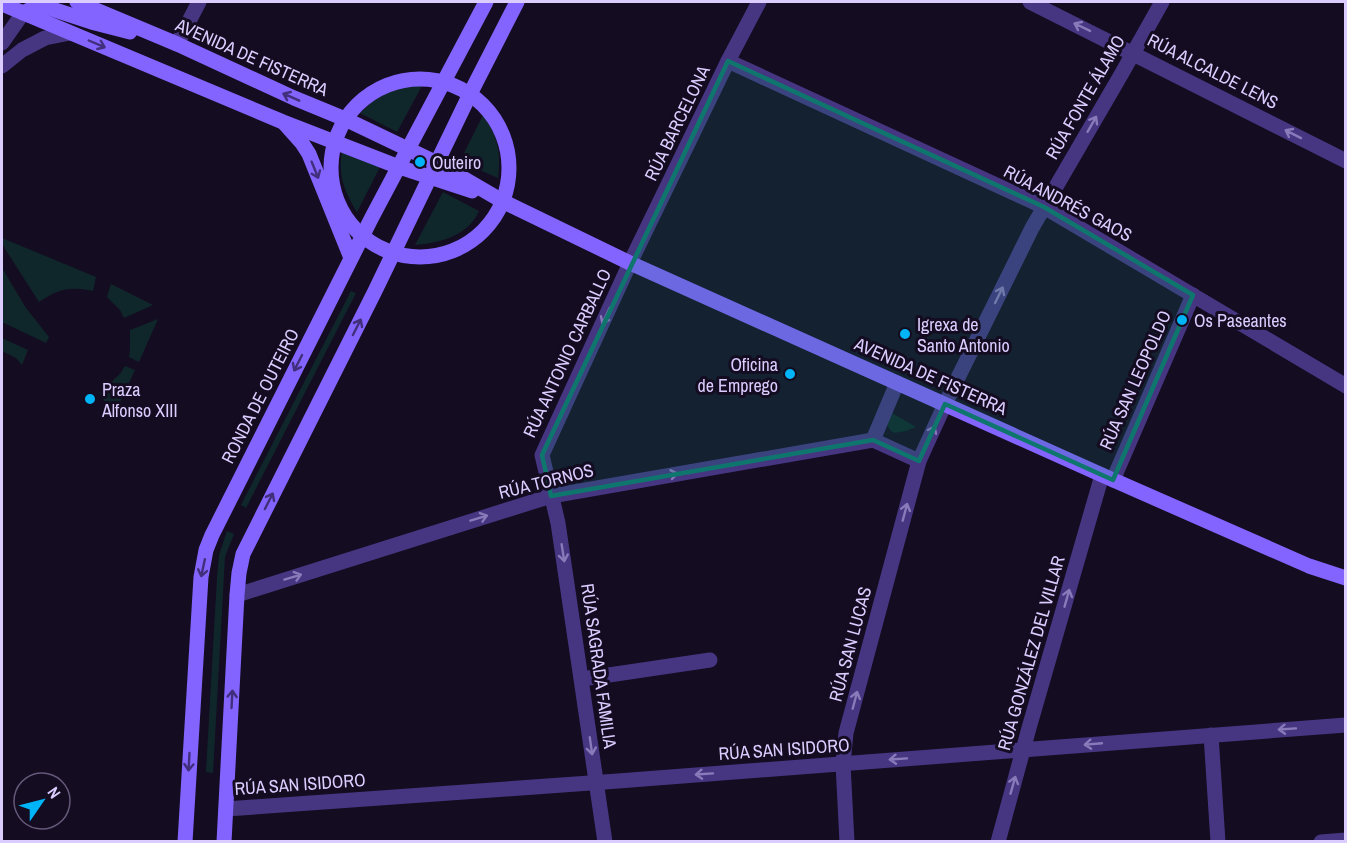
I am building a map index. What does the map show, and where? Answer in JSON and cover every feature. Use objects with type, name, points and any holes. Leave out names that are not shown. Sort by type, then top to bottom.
[{"type":"main road","name":"AVENIDA DE FISTERRA","points":[[77,2],[345,119],[437,163],[504,201],[630,262],[1309,566],[1346,578]]},
{"type":"main road","name":"RONDA DE OUTEIRO","points":[[185,842],[199,592],[206,550],[362,236],[486,2]]},
{"type":"main road","points":[[224,842],[237,595],[243,554],[517,2]]},
{"type":"main road","name":"AVENIDA DE FISTERRA","points":[[2,4],[283,122],[429,178],[504,201]]},
{"type":"main road","points":[[23,13],[33,8],[46,7],[95,23],[177,44]]},
{"type":"main road","points":[[423,79],[444,82],[470,94],[496,121],[505,140],[509,160],[504,201],[489,226],[471,241],[450,253],[419,258],[392,253],[362,236],[348,221],[338,203],[331,175],[334,142],[345,119],[360,102],[373,92],[396,82],[423,79]]},
{"type":"main road","points":[[283,122],[309,154],[351,258]]},
{"type":"street","points":[[177,44],[199,2]]},
{"type":"street","name":"RÚA BARCELONA","points":[[630,262],[759,2]]},
{"type":"street","name":"RÚA ALCALDE LENS","points":[[1030,2],[1346,161]]},
{"type":"street","name":"RÚA FONTE ÁLAMO","points":[[945,404],[1032,228],[1162,2]]},
{"type":"street","points":[[2,43],[23,13]]},
{"type":"street","points":[[2,66],[22,50],[45,38],[70,33]]},
{"type":"street","name":"RÚA ANDRÉS GAOS","points":[[728,61],[1044,207],[1346,386]]},
{"type":"street","name":"RÚA ANTONIO CARBALLO","points":[[551,496],[542,455],[630,262]]},
{"type":"street","name":"RÚA SAN LEOPOLDO","points":[[1108,477],[1193,296]]},
{"type":"street","points":[[897,382],[873,440],[919,461]]},
{"type":"street","name":"RÚA SAN LUCAS","points":[[848,842],[843,764],[846,733],[919,461],[945,404]]},
{"type":"street","name":"RÚA TORNOS","points":[[237,595],[551,496],[873,440]]},
{"type":"street","name":"RÚA GONZÁLEZ DEL VILLAR","points":[[998,842],[1023,750],[1108,477]]},
{"type":"street","name":"RÚA SAGRADA FAMILIA","points":[[551,496],[558,523],[605,842]]},
{"type":"street","points":[[582,679],[710,660]]},
{"type":"street","name":"RÚA SAN ISIDORO","points":[[226,809],[1346,725]]},
{"type":"street","points":[[1211,735],[1218,842]]},
{"type":"street","points":[[1321,842],[1346,840]]},
{"type":"highlighted area","points":[[728,61],[1044,207],[1193,295],[1113,480],[945,404],[919,461],[873,440],[551,496],[542,455]]},
{"type":"green space","points":[[423,84],[397,132],[360,113],[373,101],[386,94],[404,87]]},
{"type":"green space","points":[[483,115],[492,130],[497,145],[498,178],[460,161]]},
{"type":"green space","points":[[342,151],[380,167],[357,212],[343,183]]},
{"type":"green space","points":[[443,192],[479,211],[468,227],[452,237],[415,245]]},
{"type":"green space","points":[[2,238],[96,277],[93,291],[64,290],[39,302],[2,244]]},
{"type":"green space","points":[[2,268],[26,308],[49,337],[46,343],[2,322]]},
{"type":"green space","points":[[111,284],[153,305],[124,318],[120,310],[107,297]]},
{"type":"green space","points":[[351,291],[356,293],[246,508],[241,505]]},
{"type":"green space","points":[[158,319],[139,362],[129,357],[130,330]]},
{"type":"green space","points":[[2,338],[28,350],[22,365],[16,358],[2,351]]},
{"type":"green space","points":[[125,366],[135,370],[114,415],[99,393],[120,374]]},
{"type":"green space","points":[[892,413],[916,427],[894,433],[887,425]]},
{"type":"green space","points":[[227,531],[234,534],[225,557],[213,773],[206,772],[217,577],[219,555]]},
{"type":"place","name":"Outeiro","points":[[420,162]]},
{"type":"place","name":"Os Paseantes","points":[[1182,320]]},
{"type":"place","name":"Igrexa de Santo Antonio","points":[[905,334]]},
{"type":"place","name":"Oficina de Emprego","points":[[790,374]]},
{"type":"place","name":"Praza Alfonso XIII","points":[[90,399]]}]
